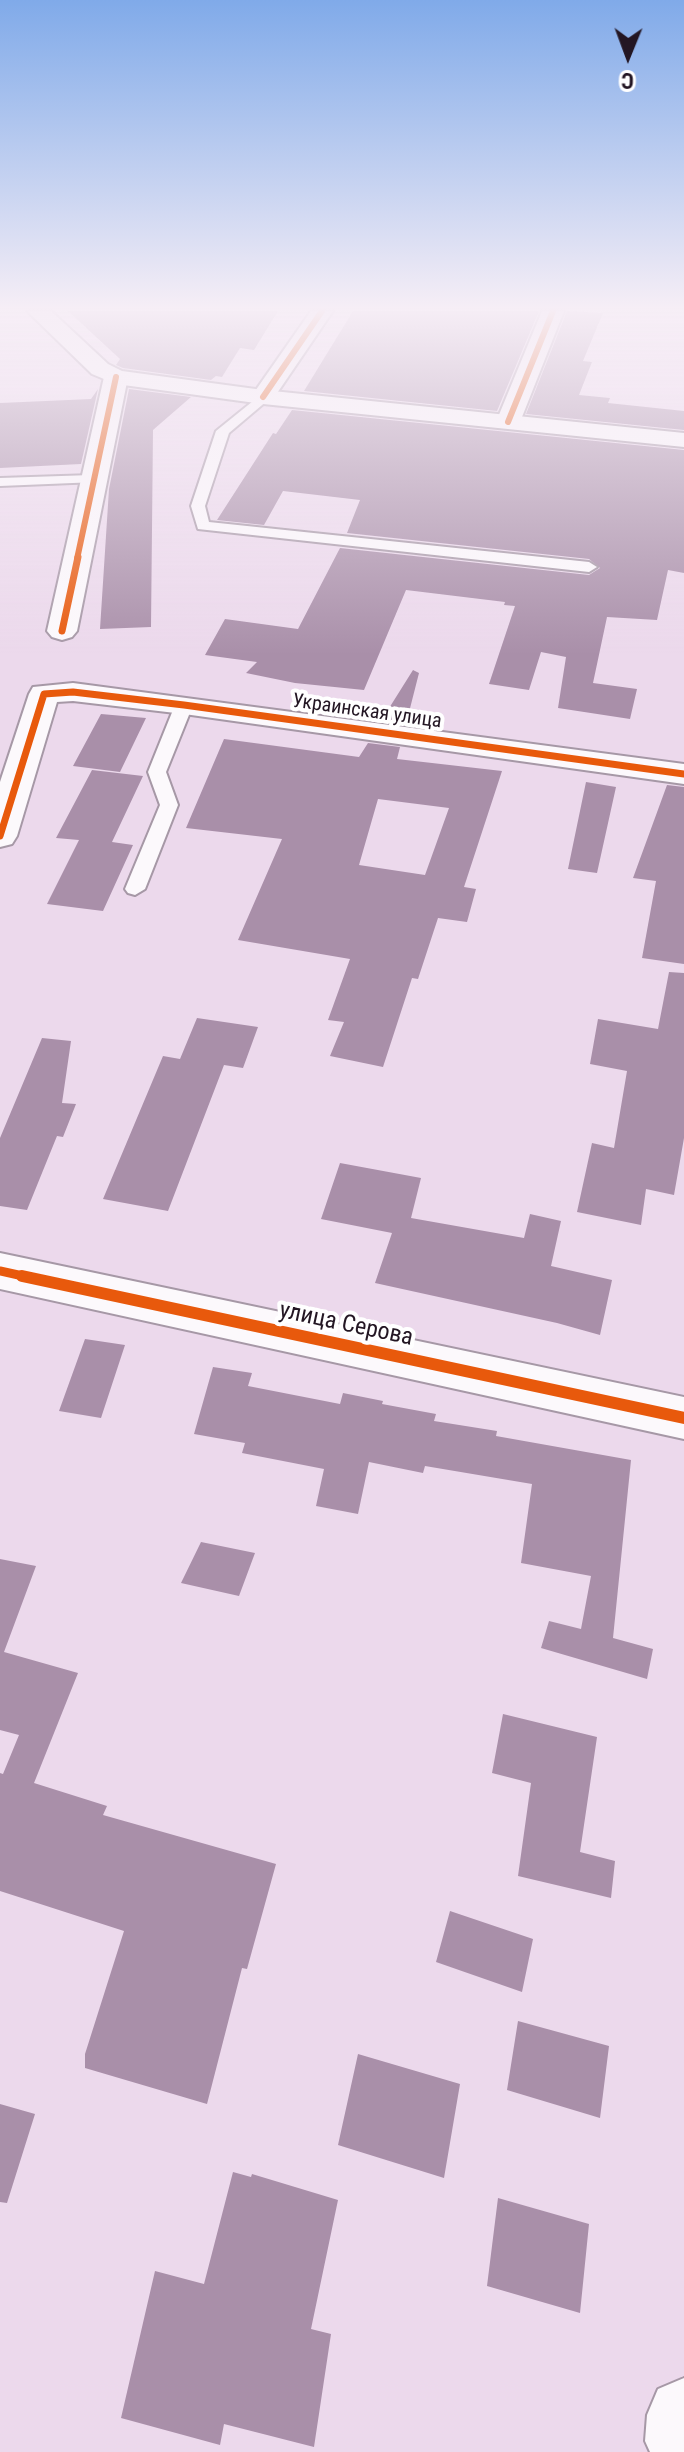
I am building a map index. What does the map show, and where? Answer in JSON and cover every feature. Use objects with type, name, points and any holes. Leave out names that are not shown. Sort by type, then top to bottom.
[{"type":"street","points":[[62,631],[105,425]]},
{"type":"street","points":[[542,425],[684,440]]},
{"type":"street","name":"Украинская улица","points":[[0,836],[44,694],[73,692],[184,705],[684,774]]},
{"type":"street","name":"улица Серова","points":[[0,1271],[684,1418]]},
{"type":"lane","points":[[230,425],[223,431],[198,506],[203,526],[589,567]]},
{"type":"lane","points":[[0,482],[92,479]]},
{"type":"lane","points":[[135,889],[169,805],[157,772],[184,705]]},
{"type":"building","points":[[0,425],[90,425],[81,464],[0,468]]},
{"type":"building","points":[[122,425],[158,425],[153,430],[151,627],[100,629],[109,489]]},
{"type":"building","points":[[282,425],[443,425],[684,450],[684,573],[668,570],[657,620],[607,617],[593,683],[637,689],[630,719],[558,708],[566,657],[541,652],[529,690],[489,684],[515,606],[504,605],[505,602],[406,590],[364,690],[295,683],[246,673],[257,662],[205,655],[225,619],[298,629],[340,548],[589,575],[600,568],[589,559],[347,533],[360,500],[283,491],[264,525],[217,520],[273,433],[276,434]]},
{"type":"building","points":[[639,425],[684,425],[684,430]]},
{"type":"building","points":[[413,670],[419,673],[406,724],[381,721]]},
{"type":"building","points":[[101,714],[146,718],[120,772],[73,766]]},
{"type":"building","points":[[224,739],[359,757],[368,743],[400,747],[397,759],[502,771],[464,887],[476,889],[467,922],[438,918],[418,979],[412,978],[383,1067],[330,1056],[344,1022],[328,1020],[350,959],[238,940],[282,839],[186,828]],"holes":[[[378,799],[449,808],[425,875],[359,865]]]},
{"type":"building","points":[[92,770],[143,776],[112,842],[133,845],[103,911],[47,904],[79,840],[56,838]]},
{"type":"building","points":[[586,782],[616,787],[597,873],[568,869]]},
{"type":"building","points":[[667,785],[684,787],[684,964],[642,958],[656,881],[633,878]]},
{"type":"building","points":[[669,972],[684,973],[684,1138],[674,1195],[646,1189],[641,1225],[577,1212],[592,1143],[614,1148],[627,1071],[590,1064],[598,1019],[658,1029]]},
{"type":"building","points":[[197,1018],[258,1027],[243,1068],[224,1065],[168,1211],[103,1199],[163,1056],[180,1059]]},
{"type":"building","points":[[42,1038],[71,1041],[62,1103],[76,1104],[63,1137],[57,1136],[27,1210],[0,1206],[0,1138]]},
{"type":"building","points":[[340,1163],[421,1178],[411,1218],[524,1238],[530,1214],[561,1221],[551,1266],[612,1280],[600,1335],[375,1283],[392,1233],[321,1219]]},
{"type":"building","points":[[85,1339],[125,1345],[101,1418],[59,1411]]},
{"type":"building","points":[[213,1367],[252,1373],[248,1386],[340,1404],[343,1393],[436,1414],[434,1421],[497,1431],[496,1436],[631,1460],[613,1638],[653,1649],[647,1679],[541,1648],[549,1621],[581,1629],[591,1576],[521,1563],[532,1484],[425,1466],[423,1473],[369,1462],[358,1514],[316,1506],[324,1469],[242,1453],[245,1443],[194,1434]]},
{"type":"building","points":[[201,1542],[255,1553],[239,1596],[181,1583]]},
{"type":"building","points":[[0,1559],[36,1566],[4,1652],[78,1673],[34,1783],[107,1806],[103,1815],[276,1864],[247,1969],[242,1968],[207,2104],[85,2068],[85,2054],[124,1931],[0,1891],[0,1773],[3,1774],[19,1735],[0,1730]]},
{"type":"building","points":[[503,1714],[597,1737],[580,1852],[615,1861],[611,1898],[518,1876],[531,1783],[492,1773]]},
{"type":"building","points":[[450,1911],[533,1939],[522,1992],[436,1962]]},
{"type":"building","points":[[518,2021],[609,2046],[600,2118],[507,2090]]},
{"type":"building","points":[[358,2054],[460,2084],[444,2178],[338,2145]]},
{"type":"building","points":[[0,2104],[35,2114],[7,2203],[0,2202]]},
{"type":"building","points":[[233,2172],[251,2177],[252,2174],[338,2200],[311,2329],[331,2334],[314,2447],[224,2424],[220,2445],[121,2418],[155,2271],[204,2284]]},
{"type":"building","points":[[498,2198],[589,2224],[580,2313],[487,2286]]},
{"type":"cycle path","points":[[62,631],[106,425]]},
{"type":"cycle path","points":[[0,836],[44,694],[73,692],[184,705],[684,774]]},
{"type":"cycle path","points":[[0,1271],[684,1418]]}]
